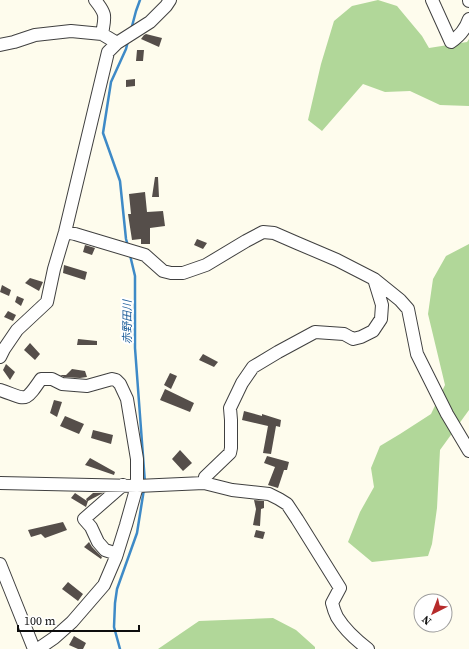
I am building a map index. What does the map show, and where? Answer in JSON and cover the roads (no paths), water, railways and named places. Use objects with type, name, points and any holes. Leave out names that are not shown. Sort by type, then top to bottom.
[{"type":"street","points":[[95,0],[105,15],[102,34]]},
{"type":"street","points":[[0,357],[17,330],[47,302],[108,52],[117,43],[150,22],[170,0]]},
{"type":"street","points":[[432,0],[452,42],[459,37],[469,19]]},
{"type":"street","points":[[0,45],[36,35],[71,31],[102,34],[117,43]]},
{"type":"street","points":[[65,232],[132,250],[145,255],[163,271],[172,273],[183,273],[206,265],[262,232],[274,233],[337,260],[374,279],[400,300],[408,309],[416,354],[447,414],[469,451]]},
{"type":"street","points":[[204,483],[205,477],[230,453],[230,408],[242,383],[253,367],[315,332],[344,334],[353,339],[373,331],[381,319],[382,305],[374,279]]},
{"type":"street","points":[[0,390],[20,398],[24,398],[31,394],[41,379],[52,379],[62,384],[87,386],[112,379],[116,380],[120,384],[127,399],[142,485],[104,585],[72,622],[54,638],[38,649]]},
{"type":"street","points":[[0,483],[142,485],[204,483],[232,490],[269,494],[287,504],[297,519],[340,588],[332,602],[336,616],[343,626],[368,649]]},
{"type":"street","points":[[117,554],[105,550],[98,542],[91,527],[84,519],[123,485]]},
{"type":"street","points":[[0,564],[34,649]]},
{"type":"waterway","name":"赤野田川","points":[[131,30],[140,0]]},
{"type":"waterway","name":"赤野田川","points":[[128,41],[126,49],[111,82],[103,133],[120,181],[128,246]]},
{"type":"waterway","name":"赤野田川","points":[[130,255],[135,276],[135,348],[145,483]]},
{"type":"waterway","name":"赤野田川","points":[[120,649],[114,627],[117,589],[137,533],[144,489]]}]
